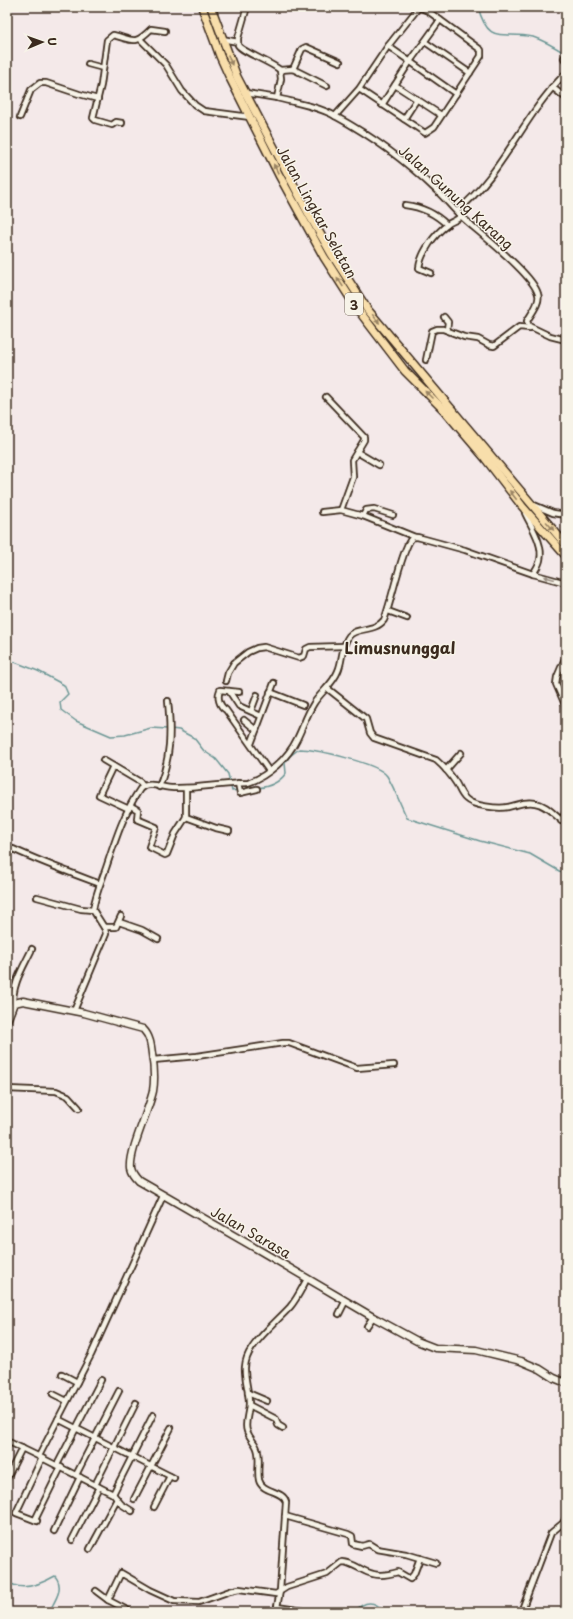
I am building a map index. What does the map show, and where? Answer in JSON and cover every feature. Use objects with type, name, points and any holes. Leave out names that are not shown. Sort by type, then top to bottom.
[{"type":"main road","name":"Jalan Lingkar Selatan","points":[[202,7],[220,56],[250,117],[324,257],[356,307],[405,371],[448,415],[485,458],[522,506],[566,556]]},
{"type":"main road","name":"Jalan Lingkar Selatan","points":[[211,7],[237,77],[331,253],[368,308],[566,545]]},
{"type":"main road","points":[[324,257],[331,253]]},
{"type":"street","points":[[247,7],[238,42],[242,50],[261,58],[280,70],[293,69],[328,86]]},
{"type":"street","points":[[335,116],[359,88],[388,46],[418,7],[428,11],[482,50],[481,56],[434,127],[425,133],[359,88]]},
{"type":"street","points":[[382,104],[409,62],[440,20]]},
{"type":"street","points":[[122,123],[117,122],[112,125],[108,125],[93,119],[98,99],[106,40],[109,37],[115,36],[132,41],[140,39],[151,29],[165,31]]},
{"type":"street","points":[[140,39],[166,65],[182,91],[195,105],[204,111],[250,117]]},
{"type":"street","points":[[222,40],[238,42]]},
{"type":"street","points":[[425,42],[470,73]]},
{"type":"street","points":[[388,46],[456,94]]},
{"type":"street","points":[[293,69],[302,49],[306,47],[340,62]]},
{"type":"street","points":[[88,64],[103,68]]},
{"type":"street","points":[[277,98],[281,79],[280,70]]},
{"type":"street","points":[[457,211],[470,201],[487,180],[552,87],[566,73]]},
{"type":"street","points":[[20,117],[31,90],[40,83],[46,83],[98,99]]},
{"type":"street","points":[[395,85],[442,115]]},
{"type":"street","points":[[552,87],[566,98]]},
{"type":"street","name":"Jalan Gunung Karang","points":[[246,93],[277,98],[318,109],[335,116],[386,148],[433,187],[461,216],[501,251],[527,277],[538,293],[538,299],[527,322],[530,328]]},
{"type":"street","points":[[404,119],[417,99]]},
{"type":"street","points":[[405,205],[413,206],[436,215],[447,225]]},
{"type":"street","points":[[431,273],[421,269],[419,266],[434,238],[447,225],[461,216]]},
{"type":"street","points":[[444,317],[448,322],[446,330]]},
{"type":"street","points":[[426,360],[432,331],[437,329],[478,339],[494,346],[518,328],[530,328],[550,336],[566,340]]},
{"type":"street","points":[[326,397],[364,437],[352,460],[353,476],[341,510]]},
{"type":"street","points":[[357,452],[379,465]]},
{"type":"street","points":[[529,502],[553,513],[566,515]]},
{"type":"street","points":[[522,506],[534,531],[540,550],[540,561],[533,574]]},
{"type":"street","points":[[363,516],[366,510],[371,508],[393,515]]},
{"type":"street","points":[[322,512],[341,510],[363,516],[415,537],[465,550],[533,574],[566,583]]},
{"type":"street","points":[[13,1005],[17,1002],[27,1002],[74,1011],[105,938],[106,932],[104,927],[93,910],[100,884],[117,836],[130,807],[143,786],[150,784],[159,787],[186,788],[248,783],[257,780],[279,762],[293,747],[313,704],[334,680],[339,671],[344,646],[349,636],[352,633],[382,624],[388,611],[404,555],[409,542],[415,537]]},
{"type":"street","points":[[388,611],[407,618]]},
{"type":"street","points":[[226,681],[228,673],[234,663],[248,652],[261,647],[299,658],[304,656],[306,649],[310,647],[344,646]]},
{"type":"street","points":[[566,656],[557,677],[556,684],[566,707]]},
{"type":"street","points":[[251,744],[274,683]]},
{"type":"street","points":[[327,688],[366,719],[370,733],[374,738],[436,760],[446,770],[467,800],[477,804],[497,808],[508,807],[526,802],[537,803],[547,808],[564,822],[566,812]]},
{"type":"street","points":[[239,692],[220,690],[221,706],[226,710],[269,771]]},
{"type":"street","points":[[229,691],[239,706],[261,716]]},
{"type":"street","points":[[270,692],[303,704]]},
{"type":"street","points":[[251,711],[257,695]]},
{"type":"street","points":[[159,787],[166,768],[170,740],[168,701]]},
{"type":"street","points":[[244,720],[256,730]]},
{"type":"street","points":[[446,770],[461,753]]},
{"type":"street","points":[[103,760],[140,782],[143,786]]},
{"type":"street","points":[[113,766],[99,796],[138,810],[137,819],[156,827],[148,847],[165,856],[174,834],[186,818],[186,788]]},
{"type":"street","points":[[238,784],[238,792],[242,793],[257,789]]},
{"type":"street","points":[[186,818],[229,831]]},
{"type":"street","points":[[13,849],[100,884]]},
{"type":"street","points":[[37,897],[82,909],[93,910]]},
{"type":"street","points":[[104,927],[115,927],[122,916]]},
{"type":"street","points":[[119,922],[142,930],[158,939]]},
{"type":"street","points":[[7,1021],[13,1005],[12,996],[15,985],[32,949]]},
{"type":"street","name":"Jalan Sarasa","points":[[74,1011],[143,1028],[148,1036],[153,1060],[153,1091],[134,1149],[131,1167],[134,1176],[139,1181],[345,1302],[426,1345],[446,1349],[476,1350],[521,1360],[566,1383]]},
{"type":"street","points":[[153,1060],[197,1056],[289,1043],[358,1068],[394,1064]]},
{"type":"street","points":[[7,1089],[56,1091],[68,1096],[79,1108]]},
{"type":"street","points":[[101,1380],[75,1428],[36,1521],[16,1513],[40,1457],[91,1355],[163,1196]]},
{"type":"street","points":[[307,1279],[294,1303],[262,1335],[251,1349],[245,1367],[244,1376],[249,1405],[246,1428],[250,1439],[255,1442],[258,1451],[259,1480],[263,1487],[286,1500],[280,1591],[277,1610],[311,1612]]},
{"type":"street","points":[[339,1314],[345,1302]]},
{"type":"street","points":[[367,1326],[373,1317]]},
{"type":"street","points":[[62,1374],[77,1382]]},
{"type":"street","points":[[54,1531],[95,1438],[119,1392]]},
{"type":"street","points":[[248,1393],[267,1401]]},
{"type":"street","points":[[53,1394],[67,1401]]},
{"type":"street","points":[[72,1540],[114,1447],[136,1403]]},
{"type":"street","points":[[249,1405],[276,1419],[278,1425],[283,1428]]},
{"type":"street","points":[[90,1549],[132,1456],[153,1414]]},
{"type":"street","points":[[58,1419],[172,1477],[154,1506]]},
{"type":"street","points":[[134,1499],[171,1428]]},
{"type":"street","points":[[7,1441],[59,1466],[115,1496],[123,1506],[132,1511]]},
{"type":"street","points":[[7,1478],[22,1448]]},
{"type":"street","points":[[285,1516],[348,1534],[352,1536],[353,1544],[362,1546],[369,1544],[378,1549],[436,1563]]},
{"type":"street","points":[[521,1612],[551,1533],[563,1523],[566,1518]]},
{"type":"street","points":[[108,1600],[121,1572],[150,1590],[174,1600],[199,1602],[230,1590],[238,1589],[272,1595],[276,1594],[280,1591],[327,1574],[342,1562],[348,1562],[374,1575],[390,1575],[398,1572],[410,1579],[414,1574],[420,1558]]},
{"type":"street","points":[[96,1591],[108,1600],[129,1611]]},
{"type":"waterway","points":[[478,7],[487,28],[492,32],[505,35],[522,35],[533,37],[550,44],[566,54]]},
{"type":"waterway","points":[[7,659],[38,671],[64,685],[68,694],[60,702],[61,710],[76,721],[111,736],[125,735],[151,728],[167,729]]},
{"type":"waterway","points":[[171,729],[179,730],[194,738],[204,751],[216,759],[228,774],[232,791],[238,790]]},
{"type":"waterway","points":[[257,788],[266,787],[277,782],[286,773],[285,763],[290,756],[299,749],[318,751],[346,758],[372,766],[387,776],[407,818],[480,841],[530,854],[566,875]]},
{"type":"waterway","points":[[7,1581],[13,1585],[25,1587],[44,1582],[55,1576],[58,1580],[59,1590],[49,1612]]},
{"type":"waterway","points":[[354,1612],[362,1605],[370,1603],[377,1605],[385,1612]]},
{"type":"waterway","points":[[435,1612],[445,1610],[452,1612]]},
{"type":"district","name":"Limusnunggal","points":[[400,647]]}]
